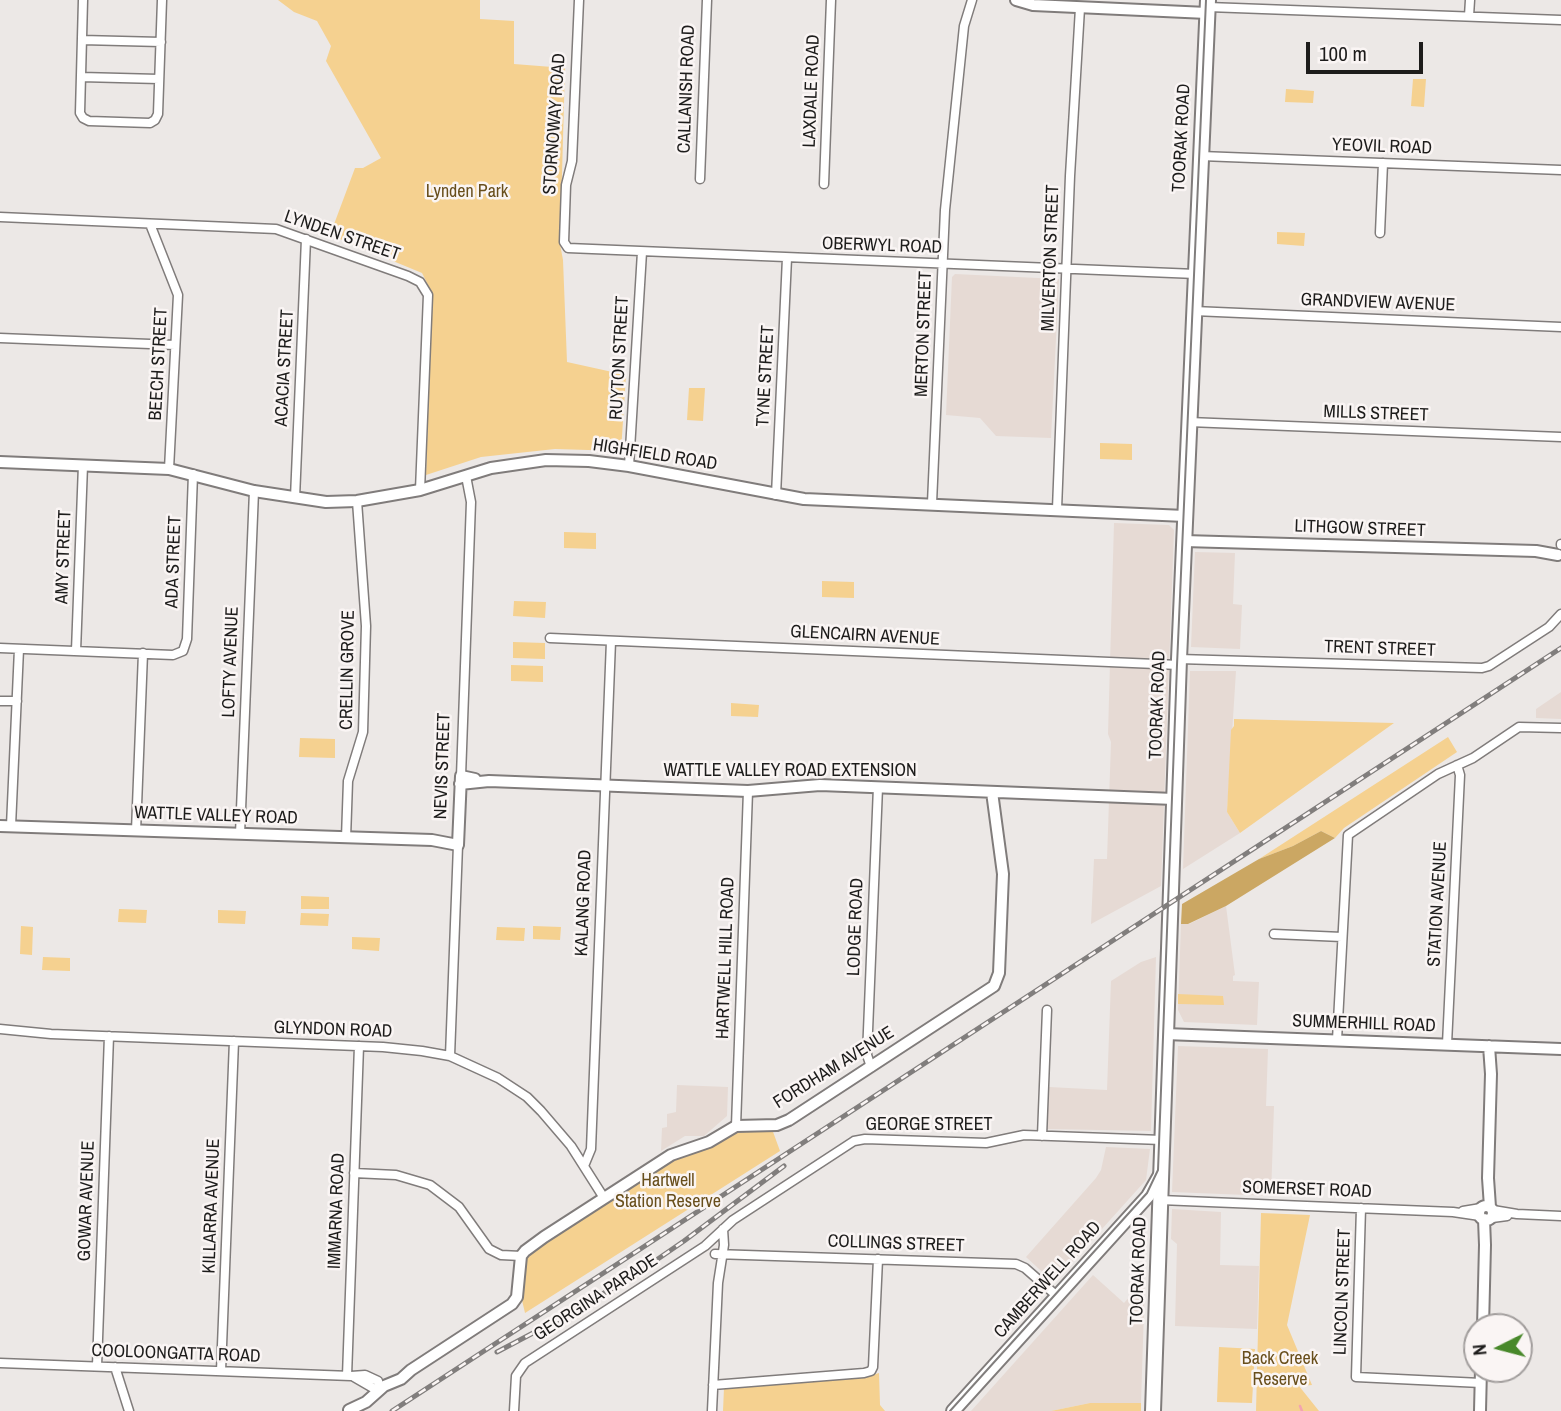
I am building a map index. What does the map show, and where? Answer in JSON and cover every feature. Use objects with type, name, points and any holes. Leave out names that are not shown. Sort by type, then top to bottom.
[{"type":"highway","name":"TOORAK ROAD","points":[[1153,1411],[1179,662],[1208,6]]},
{"type":"main road","name":"CAMBERWELL ROAD","points":[[953,1411],[1136,1208],[1153,1188],[1161,1168]]},
{"type":"main road","points":[[1136,1208],[1152,1208],[1160,1220]]},
{"type":"street","points":[[83,0],[80,113],[89,121],[150,123],[158,114],[162,0]]},
{"type":"street","name":"STORNOWAY ROAD","points":[[568,248],[564,242],[566,185],[572,160],[579,0]]},
{"type":"street","name":"CALLANISH ROAD","points":[[700,179],[707,0]]},
{"type":"street","name":"LAXDALE ROAD","points":[[824,184],[831,0]]},
{"type":"street","name":"MERTON STREET","points":[[932,503],[947,197],[964,26],[972,0]]},
{"type":"street","points":[[1016,0],[1033,5],[1080,8],[1208,6],[1561,20]]},
{"type":"street","points":[[1469,16],[1470,0]]},
{"type":"street","name":"MILVERTON STREET","points":[[1057,509],[1070,176],[1080,8]]},
{"type":"street","points":[[82,40],[160,42]]},
{"type":"street","points":[[81,76],[159,79]]},
{"type":"street","name":"YEOVIL ROAD","points":[[1201,156],[1561,170]]},
{"type":"street","points":[[1380,233],[1383,163]]},
{"type":"street","name":"LYNDEN STREET","points":[[0,217],[276,229],[408,275],[420,282],[428,295],[420,491]]},
{"type":"street","name":"BEECH STREET","points":[[150,224],[178,295],[169,469]]},
{"type":"street","name":"ACACIA STREET","points":[[295,498],[306,239]]},
{"type":"street","name":"OBERWYL ROAD","points":[[568,248],[1196,274]]},
{"type":"street","name":"RUYTON STREET","points":[[629,466],[642,252]]},
{"type":"street","name":"TYNE STREET","points":[[776,495],[787,258]]},
{"type":"street","name":"GRANDVIEW AVENUE","points":[[1194,312],[1561,327]]},
{"type":"street","points":[[0,338],[175,345]]},
{"type":"street","name":"MILLS STREET","points":[[1189,422],[1561,437]]},
{"type":"street","name":"HIGHFIELD ROAD","points":[[0,462],[169,469],[254,491],[326,502],[357,501],[420,491],[491,468],[546,460],[629,466],[804,499],[1185,516]]},
{"type":"street","name":"AMY STREET","points":[[76,650],[83,465]]},
{"type":"street","name":"ADA STREET","points":[[143,653],[173,654],[183,650],[187,639],[193,474]]},
{"type":"street","name":"NEVIS STREET","points":[[450,1056],[471,502],[466,476]]},
{"type":"street","name":"LOFTY AVENUE","points":[[240,834],[254,491]]},
{"type":"street","name":"CRELLIN GROVE","points":[[346,838],[348,781],[363,732],[366,639],[357,501]]},
{"type":"street","name":"LITHGOW STREET","points":[[1184,541],[1560,552]]},
{"type":"street","name":"TRENT STREET","points":[[1179,662],[1482,668],[1491,665],[1549,627],[1561,614]]},
{"type":"street","name":"GLENCAIRN AVENUE","points":[[550,638],[1179,662]]},
{"type":"street","name":"KALANG ROAD","points":[[584,1166],[591,1149],[611,640]]},
{"type":"street","points":[[0,648],[143,653],[136,831]]},
{"type":"street","points":[[6,826],[19,649]]},
{"type":"street","points":[[0,701],[17,701]]},
{"type":"street","points":[[1337,1040],[1348,835],[1438,774],[1473,758],[1522,726],[1561,728]]},
{"type":"street","name":"STATION AVENUE","points":[[1447,1044],[1460,775],[1457,765]]},
{"type":"street","name":"WATTLE VALLEY ROAD EXTENSION","points":[[461,780],[748,791],[813,785],[1174,799]]},
{"type":"street","name":"LODGE ROAD","points":[[870,1067],[867,1055],[878,787]]},
{"type":"street","name":"HARTWELL HILL ROAD","points":[[736,1126],[748,791]]},
{"type":"street","name":"FORDHAM AVENUE","points":[[521,1256],[527,1248],[671,1155],[709,1142],[736,1126],[785,1123],[994,986],[997,981],[1003,874],[992,792]]},
{"type":"street","name":"WATTLE VALLEY ROAD","points":[[6,826],[458,841]]},
{"type":"street","points":[[1275,934],[1342,937]]},
{"type":"street","points":[[1042,1136],[1048,1010]]},
{"type":"street","name":"GLYNDON ROAD","points":[[0,1029],[34,1033],[359,1046],[408,1049],[450,1056],[498,1078],[527,1097],[553,1122],[604,1198]]},
{"type":"street","name":"SUMMERHILL ROAD","points":[[1165,1034],[1561,1049]]},
{"type":"street","name":"GOWAR AVENUE","points":[[97,1366],[110,1036]]},
{"type":"street","name":"KILLARRA AVENUE","points":[[221,1371],[234,1041]]},
{"type":"street","name":"IMMARNA ROAD","points":[[349,1376],[359,1046]]},
{"type":"street","points":[[1483,1313],[1491,1046]]},
{"type":"street","name":"GEORGE STREET","points":[[723,1229],[859,1140],[986,1143],[1017,1136],[1042,1136],[1162,1140]]},
{"type":"street","points":[[348,1410],[377,1387],[411,1370],[514,1302],[518,1293],[521,1256],[501,1255],[489,1249],[459,1207],[430,1185],[396,1175],[354,1173]]},
{"type":"street","name":"SOMERSET ROAD","points":[[1160,1200],[1561,1216]]},
{"type":"street","name":"LINCOLN STREET","points":[[1361,1208],[1356,1377],[1463,1382]]},
{"type":"street","points":[[712,1411],[719,1254],[723,1229]]},
{"type":"street","name":"GEORGINA PARADE","points":[[513,1411],[516,1376],[522,1367],[705,1246],[723,1229]]},
{"type":"street","points":[[705,1246],[719,1254]]},
{"type":"street","name":"COLLINGS STREET","points":[[719,1254],[1019,1264],[1057,1296]]},
{"type":"street","points":[[713,1385],[870,1371],[873,1367],[877,1259]]},
{"type":"street","name":"COOLOONGATTA ROAD","points":[[0,1363],[349,1376],[377,1387]]},
{"type":"street","points":[[115,1367],[129,1411]]},
{"type":"street","points":[[1480,1411],[1481,1383]]},
{"type":"shaded area","points":[[955,274],[1059,279],[1051,438],[996,436],[980,418],[946,415],[952,277]]},
{"type":"shaded area","points":[[1114,523],[1169,525],[1174,530],[1161,886],[1091,924],[1094,859],[1107,859]]},
{"type":"shaded area","points":[[1195,552],[1235,553],[1233,604],[1242,605],[1240,649],[1191,647]]},
{"type":"shaded area","points":[[1190,671],[1236,671],[1227,812],[1240,833],[1183,869]]},
{"type":"shaded area","points":[[1561,692],[1561,719],[1536,718],[1536,709]]},
{"type":"shaded area","points":[[1321,831],[1335,838],[1226,906],[1188,924],[1181,924],[1182,904],[1259,859],[1293,846]]},
{"type":"shaded area","points":[[1226,906],[1235,975],[1233,981],[1259,982],[1257,1025],[1184,1022],[1178,1010],[1181,924],[1189,924]]},
{"type":"shaded area","points":[[1156,957],[1151,1131],[1047,1129],[1049,1087],[1107,1090],[1111,981],[1141,962]]},
{"type":"shaded area","points":[[1178,1046],[1268,1049],[1266,1106],[1274,1106],[1271,1196],[1172,1192]]},
{"type":"shaded area","points":[[677,1085],[728,1087],[727,1116],[704,1136],[685,1136],[661,1151],[662,1128],[667,1127],[667,1114],[676,1112]]},
{"type":"shaded area","points":[[1106,1147],[1150,1149],[1146,1180],[1057,1279],[1051,1280],[1026,1257],[1096,1178],[1101,1170]]},
{"type":"shaded area","points":[[1172,1209],[1221,1212],[1220,1265],[1259,1266],[1257,1329],[1175,1326],[1177,1244],[1171,1239]]},
{"type":"shaded area","points":[[1093,1275],[1124,1303],[1145,1279],[1141,1403],[1090,1403],[1051,1411],[971,1411]]},
{"type":"green space","name":"Lynden Park","points":[[278,0],[480,0],[480,19],[514,21],[514,64],[565,68],[560,244],[567,362],[626,375],[621,451],[555,449],[481,457],[426,475],[432,293],[422,273],[330,235],[355,168],[363,168],[381,158],[326,61],[331,46],[317,21],[294,12]]},
{"type":"green space","points":[[1413,79],[1426,79],[1424,107],[1411,106]]},
{"type":"green space","points":[[1286,89],[1314,91],[1313,103],[1285,102]]},
{"type":"green space","points":[[1277,232],[1305,233],[1304,246],[1277,244]]},
{"type":"green space","points":[[689,388],[705,388],[703,421],[687,420]]},
{"type":"green space","points":[[1100,443],[1132,444],[1132,460],[1100,459]]},
{"type":"green space","points":[[564,532],[596,533],[596,549],[564,548]]},
{"type":"green space","points":[[822,581],[854,582],[854,598],[822,597]]},
{"type":"green space","points":[[514,601],[546,602],[545,618],[513,616]]},
{"type":"green space","points":[[513,642],[545,643],[545,659],[513,658]]},
{"type":"green space","points":[[511,665],[543,666],[543,682],[511,681]]},
{"type":"green space","points":[[731,703],[759,705],[758,717],[731,716]]},
{"type":"green space","points":[[1234,719],[1394,723],[1240,833],[1227,812],[1231,730]]},
{"type":"green space","points":[[1448,737],[1457,752],[1344,828],[1335,838],[1321,831],[1293,846],[1259,859]]},
{"type":"green space","points":[[300,738],[335,739],[335,758],[299,757]]},
{"type":"green space","points":[[301,896],[329,897],[329,909],[301,909]]},
{"type":"green space","points":[[119,909],[147,910],[146,923],[118,922]]},
{"type":"green space","points":[[218,910],[246,911],[245,924],[218,923]]},
{"type":"green space","points":[[301,913],[329,914],[328,926],[300,925]]},
{"type":"green space","points":[[21,926],[33,927],[32,955],[20,954]]},
{"type":"green space","points":[[533,926],[561,927],[560,940],[533,939]]},
{"type":"green space","points":[[497,927],[525,928],[524,941],[496,940]]},
{"type":"green space","points":[[352,937],[380,938],[379,951],[352,949]]},
{"type":"green space","points":[[43,957],[70,958],[70,971],[42,970]]},
{"type":"green space","points":[[1178,994],[1223,996],[1224,1005],[1178,1004]]},
{"type":"green space","name":"Hartwell Station Reserve","points":[[772,1129],[780,1151],[525,1313],[521,1296],[526,1258],[531,1252],[678,1157],[682,1158],[688,1156],[689,1152],[717,1145],[734,1133]]},
{"type":"green space","name":"Back Creek Reserve","points":[[1261,1213],[1310,1215],[1287,1325],[1312,1385],[1299,1386],[1319,1411],[1256,1411]]},
{"type":"green space","points":[[1219,1347],[1255,1349],[1252,1403],[1217,1402]]},
{"type":"green space","points":[[879,1373],[880,1405],[885,1411],[723,1411],[724,1388],[866,1377]]},
{"type":"green space","points":[[1090,1403],[1141,1403],[1141,1411],[1051,1411]]},
{"type":"waterway","points":[[1300,1406],[1302,1411]]},
{"type":"tram line","points":[[950,1411],[1147,1193],[1158,1170],[1206,0]]},
{"type":"railway","points":[[392,1411],[1561,648]]},
{"type":"railway","points":[[497,1352],[636,1274],[784,1166]]}]
